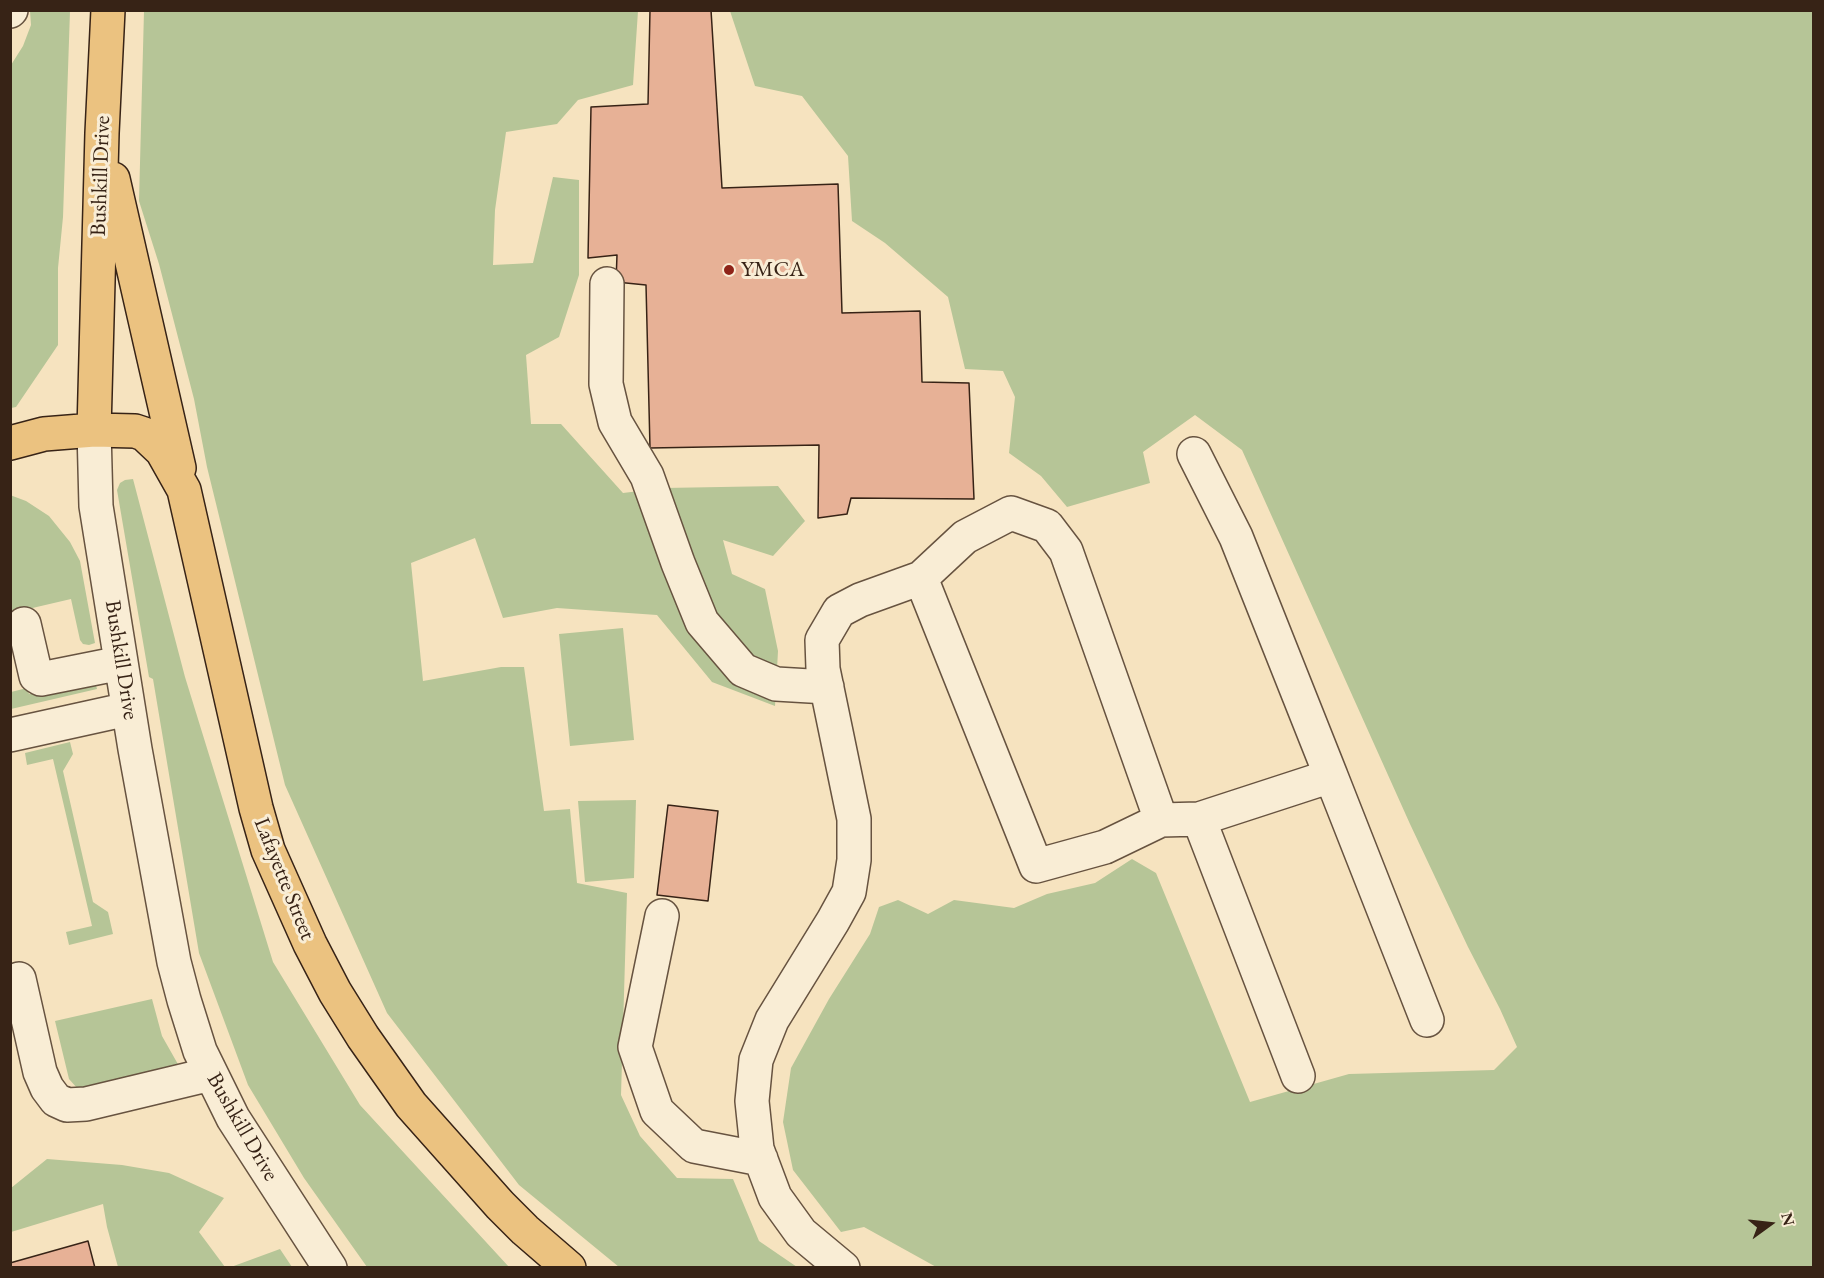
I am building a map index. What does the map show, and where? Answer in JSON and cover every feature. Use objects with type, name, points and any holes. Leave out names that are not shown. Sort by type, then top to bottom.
[{"type":"main road","name":"Bushkill Drive","points":[[94,430],[102,133],[108,10]]},
{"type":"main road","points":[[102,133],[184,490]]},
{"type":"main road","name":"Lafayette Street","points":[[10,443],[44,434],[94,430],[135,431],[144,434],[162,451],[184,490],[256,808],[268,850],[310,944],[346,1010],[411,1105],[500,1205],[569,1268]]},
{"type":"street","points":[[607,284],[606,384],[615,422],[647,476],[678,564],[702,622],[742,670],[776,684],[826,687]]},
{"type":"street","name":"Bushkill Drive","points":[[94,430],[96,506],[128,709],[174,962],[200,1051],[210,1074],[233,1118],[330,1268]]},
{"type":"street","points":[[1194,454],[1236,537],[1427,1020]]},
{"type":"street","points":[[843,1268],[801,1233],[775,1197],[757,1149],[752,1101],[756,1060],[771,1020],[849,892],[854,860],[854,819],[822,669],[822,640],[839,611],[860,600],[921,578],[966,537],[1011,513],[1047,526],[1066,551],[1161,820]]},
{"type":"street","points":[[921,578],[1036,866],[1105,847],[1161,820],[1199,819],[1331,776]]},
{"type":"street","points":[[24,624],[36,676],[41,679],[121,663]]},
{"type":"street","points":[[10,735],[128,709]]},
{"type":"street","points":[[1199,819],[1298,1076]]},
{"type":"street","points":[[662,916],[635,1047],[657,1111],[694,1146],[761,1159]]},
{"type":"street","points":[[19,979],[40,1072],[47,1088],[56,1100],[67,1105],[86,1104],[210,1074]]},
{"type":"green space","points":[[30,11],[70,11],[63,217],[58,268],[58,345],[16,407],[11,408],[11,65],[23,46],[31,25]]},
{"type":"green space","points":[[144,11],[638,11],[633,85],[578,100],[557,124],[506,132],[495,210],[493,265],[533,263],[553,177],[579,180],[579,275],[559,337],[526,355],[531,424],[561,424],[623,493],[664,488],[778,486],[805,521],[773,556],[723,540],[732,574],[765,589],[778,651],[775,706],[712,682],[657,615],[557,608],[503,618],[475,538],[411,563],[423,681],[501,667],[524,667],[544,811],[570,809],[577,883],[627,893],[621,1095],[640,1136],[677,1178],[733,1179],[759,1241],[797,1267],[619,1267],[519,1185],[387,1013],[285,785],[207,467],[194,399],[159,264],[139,201]]},
{"type":"green space","points":[[730,11],[1813,11],[1813,1267],[938,1268],[864,1227],[841,1232],[793,1170],[783,1122],[791,1068],[829,999],[870,934],[879,907],[898,900],[928,914],[954,900],[1014,908],[1047,894],[1095,883],[1132,859],[1156,873],[1250,1102],[1349,1074],[1494,1070],[1517,1047],[1410,824],[1242,450],[1195,415],[1143,452],[1150,483],[1067,507],[1041,476],[1009,453],[1015,397],[1003,371],[965,369],[948,297],[885,243],[852,221],[848,156],[802,96],[755,86]]},
{"type":"green space","points":[[133,479],[185,677],[273,962],[360,1105],[509,1267],[367,1267],[304,1178],[248,1085],[199,953],[153,679],[149,677],[117,490],[120,483]]},
{"type":"green space","points":[[10,495],[26,501],[49,516],[70,542],[80,561],[95,643],[83,644],[80,640],[71,599],[11,613]]},
{"type":"green space","points":[[623,628],[634,740],[570,746],[559,634]]},
{"type":"green space","points":[[94,678],[97,689],[11,709],[11,692],[27,688],[29,694]]},
{"type":"green space","points":[[70,742],[73,754],[63,771],[93,902],[108,912],[113,934],[69,945],[66,932],[92,926],[53,759],[27,765],[25,753]]},
{"type":"green space","points":[[636,800],[634,878],[585,882],[578,801]]},
{"type":"green space","points":[[152,999],[162,1036],[179,1066],[93,1088],[77,1088],[69,1079],[55,1021]]},
{"type":"green space","points":[[47,1159],[122,1165],[169,1173],[224,1198],[199,1232],[225,1267],[118,1267],[103,1204],[11,1232],[11,1188]]},
{"type":"green space","points":[[280,1249],[292,1267],[231,1267]]},
{"type":"building","name":"YMCA","points":[[650,10],[711,10],[722,188],[838,184],[842,313],[920,311],[922,382],[969,383],[974,499],[851,498],[847,514],[818,518],[819,445],[650,448],[646,285],[616,282],[617,255],[588,258],[591,107],[648,104]]},
{"type":"building","points":[[668,805],[718,811],[708,901],[657,895]]},
{"type":"building","points":[[88,1241],[95,1268],[10,1268],[10,1263]]},
{"type":"place","name":"YMCA","points":[[729,270]]}]
